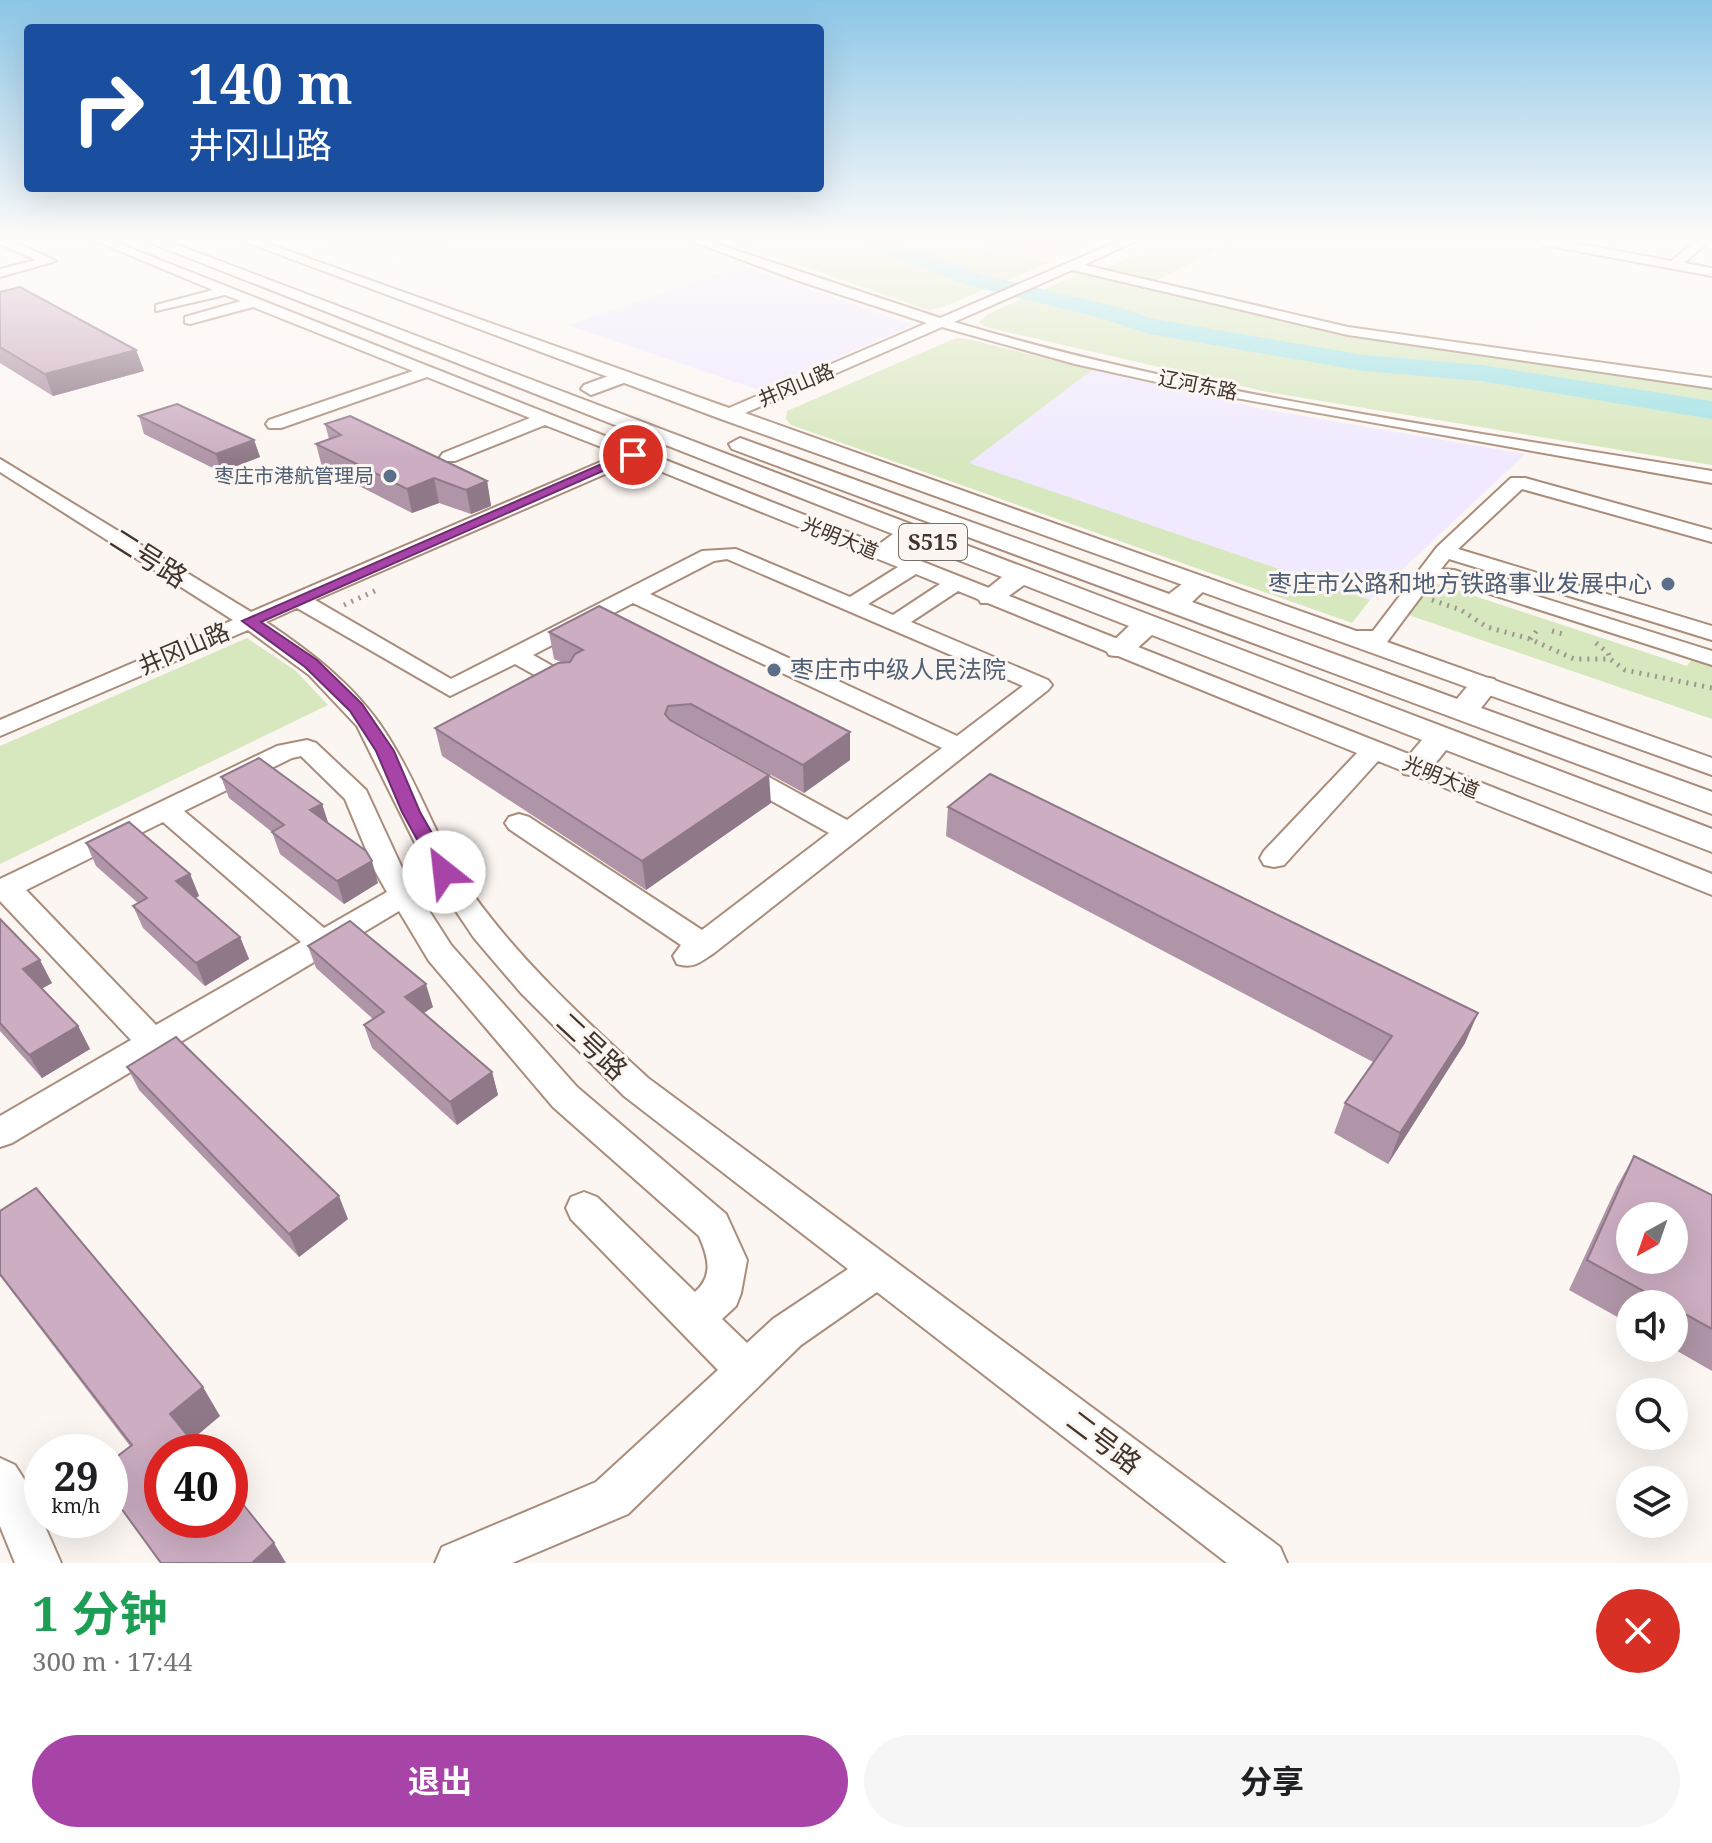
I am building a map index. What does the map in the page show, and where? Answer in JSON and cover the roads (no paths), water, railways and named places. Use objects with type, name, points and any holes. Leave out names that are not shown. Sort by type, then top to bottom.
[{"type":"main road","name":"光明大道","points":[[332,314],[428,360],[563,399],[1712,841]]},
{"type":"main road","name":"S515","points":[[391,314],[1712,804]]},
{"type":"main road","points":[[591,389],[622,377]]},
{"type":"main road","points":[[536,416],[563,399]]},
{"type":"main road","points":[[749,448],[780,434]]},
{"type":"main road","points":[[686,476],[721,461]]},
{"type":"main road","points":[[938,518],[966,501]]},
{"type":"main road","points":[[879,553],[911,534]]},
{"type":"main road","points":[[990,597],[1021,576]]},
{"type":"main road","points":[[1172,605],[1199,583]]},
{"type":"main road","points":[[1119,649],[1148,625]]},
{"type":"main road","points":[[1463,712],[1484,685]]},
{"type":"main road","points":[[1415,767],[1441,737]]},
{"type":"street","points":[[190,320],[205,314]]},
{"type":"street","name":"光明大道","points":[[302,314],[396,360],[428,360],[536,416],[1712,885]]},
{"type":"street","name":"S515","points":[[449,314],[1712,767]]},
{"type":"street","name":"辽河东路","points":[[916,314],[1130,372],[1404,424],[1712,477]]},
{"type":"street","name":"井冈山路","points":[[727,415],[959,314]]},
{"type":"street","points":[[1275,314],[1348,331],[1712,383]]},
{"type":"street","points":[[275,424],[428,360]]},
{"type":"street","points":[[449,457],[536,416]]},
{"type":"street","name":"井冈山路","points":[[0,729],[633,455]]},
{"type":"street","name":"二号路","points":[[0,464],[250,621],[311,663],[356,708],[385,751],[411,812],[444,872],[495,945],[559,1016],[636,1087],[1264,1563]]},
{"type":"street","points":[[1352,638],[1379,638],[1444,551],[1518,482],[1712,536]]},
{"type":"street","points":[[1444,551],[1712,633]]},
{"type":"street","points":[[299,600],[450,689],[709,555],[729,553],[1040,685],[696,951],[519,823]]},
{"type":"street","points":[[852,605],[913,567]]},
{"type":"street","points":[[1491,588],[1506,570]]},
{"type":"street","points":[[1447,574],[1712,658]]},
{"type":"street","points":[[895,623],[955,584]]},
{"type":"street","points":[[632,594],[960,747]]},
{"type":"street","points":[[1656,640],[1670,620]]},
{"type":"street","points":[[515,655],[564,682]]},
{"type":"street","points":[[153,1043],[3,890],[286,751],[307,748],[357,796],[389,871],[440,953],[565,1097],[713,1225],[728,1260],[722,1293],[694,1319]]},
{"type":"street","points":[[1274,858],[1374,750]]},
{"type":"street","points":[[711,755],[850,833]]},
{"type":"street","points":[[165,809],[322,943]]},
{"type":"street","points":[[0,1133],[404,895]]},
{"type":"street","points":[[584,1208],[745,1369]]},
{"type":"street","points":[[459,1563],[612,1498],[787,1332],[877,1271]]},
{"type":"street","points":[[0,1480],[38,1563]]},
{"type":"waterway","points":[[1115,314],[1149,326],[1364,363],[1481,373],[1712,410]]},
{"type":"place","name":"枣庄市港航管理局","points":[[390,476]]},
{"type":"place","name":"枣庄市公路和地方铁路事业发展中心","points":[[1668,584]]},
{"type":"place","name":"枣庄市中级人民法院","points":[[774,670]]}]
